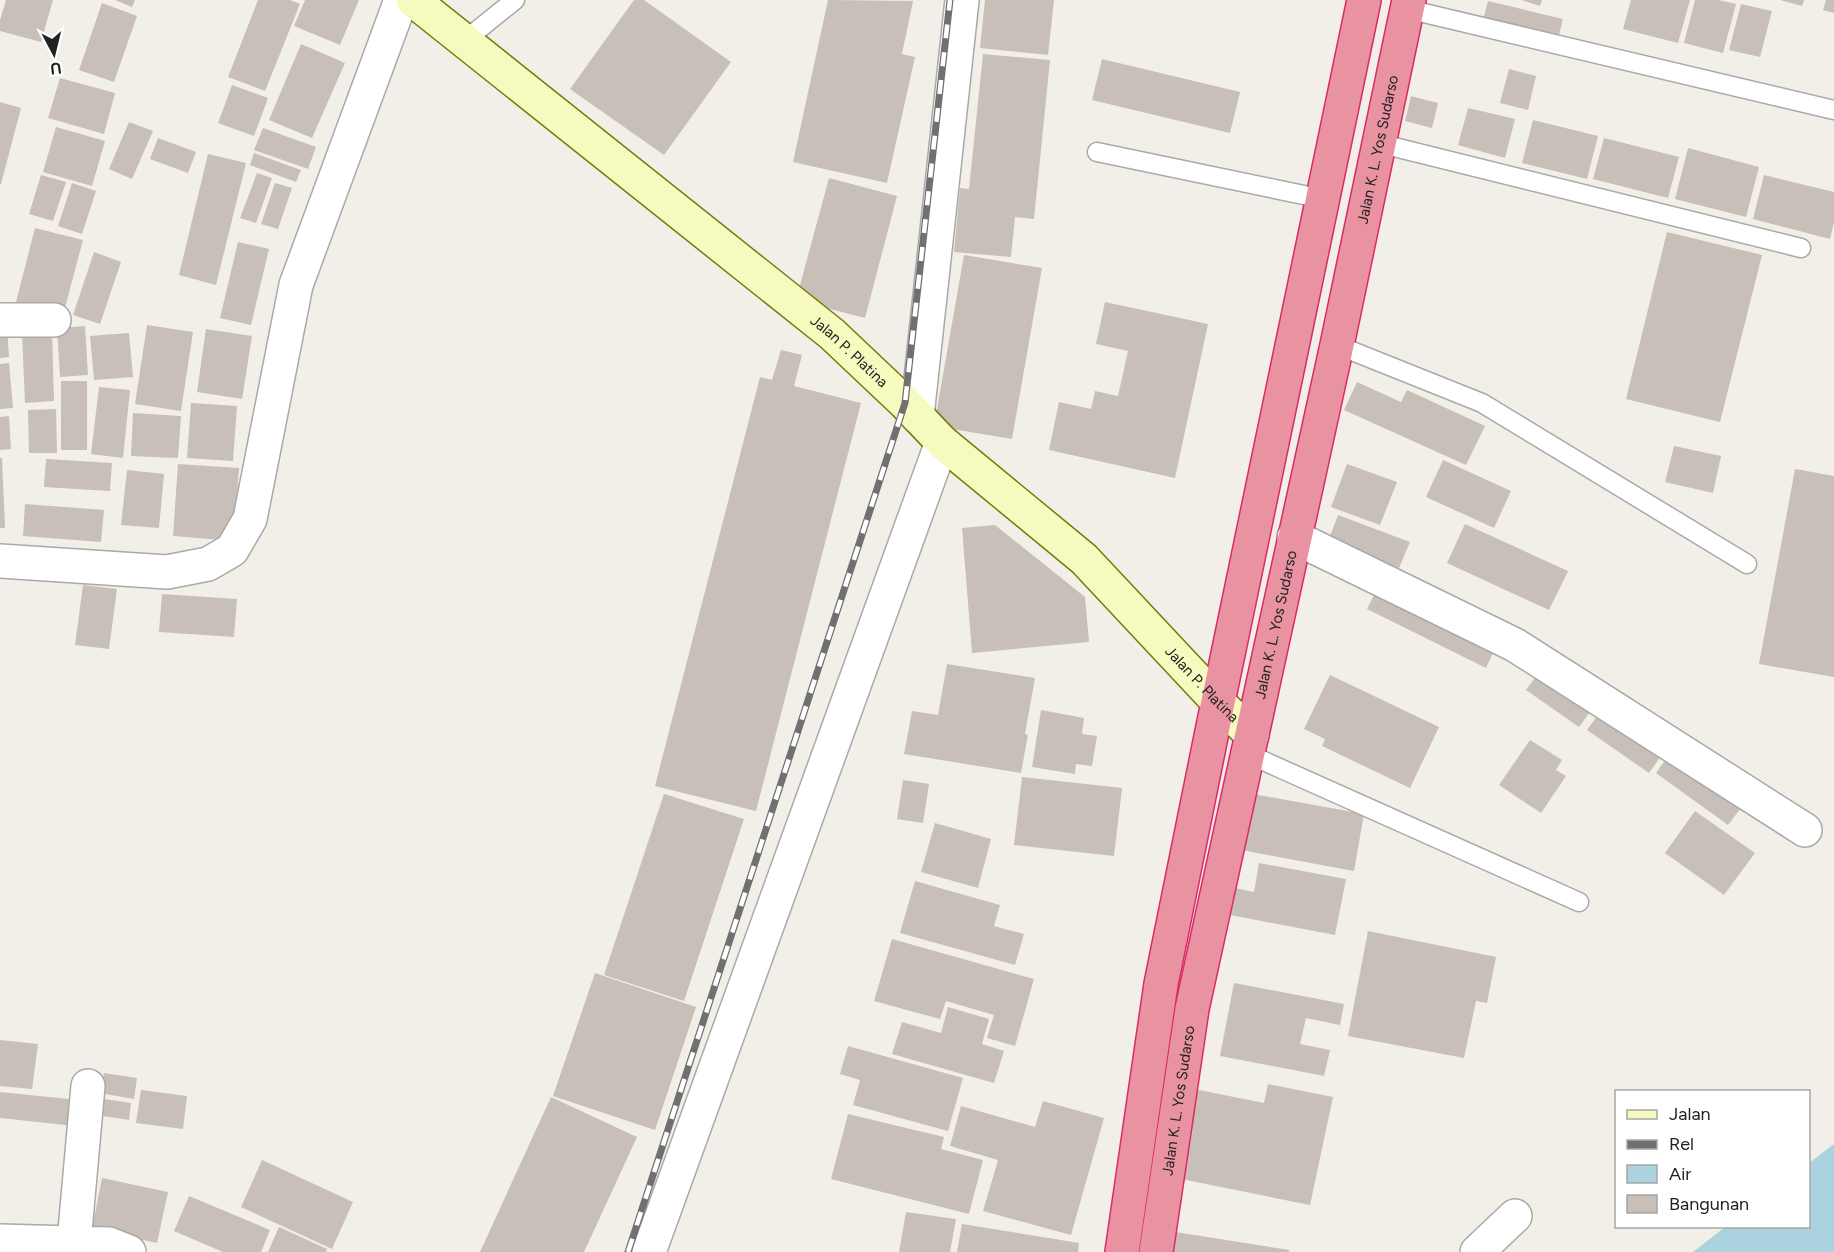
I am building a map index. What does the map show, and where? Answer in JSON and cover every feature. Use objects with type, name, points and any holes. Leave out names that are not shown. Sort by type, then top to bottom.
[{"type":"highway","points":[[1122,1252],[1161,984],[1364,0]]},
{"type":"highway","name":"Jalan K. L. Yos Sudarso","points":[[1156,1252],[1192,1009],[1337,345],[1408,4]]},
{"type":"street","points":[[0,561],[168,572],[208,564],[232,550],[250,519],[296,285],[401,0]]},
{"type":"street","name":"Jalan P. Platina","points":[[413,0],[832,334],[942,442],[1084,559],[1218,702],[1250,745]]},
{"type":"street","points":[[917,416],[962,0]]},
{"type":"street","points":[[0,321],[54,320]]},
{"type":"street","points":[[649,1252],[942,442]]},
{"type":"street","points":[[1294,537],[1515,645],[1805,830]]},
{"type":"street","points":[[74,1242],[88,1086]]},
{"type":"street","points":[[1478,1252],[1515,1216]]},
{"type":"street","points":[[0,1241],[109,1244],[129,1252]]},
{"type":"lane","points":[[464,41],[515,0]]},
{"type":"lane","points":[[1408,4],[1834,110]]},
{"type":"lane","points":[[1378,143],[1801,248]]},
{"type":"lane","points":[[1097,152],[1323,199]]},
{"type":"lane","points":[[1337,345],[1482,403],[1747,564]]},
{"type":"lane","points":[[1250,745],[1579,902]]},
{"type":"water","points":[[1834,1144],[1834,1252],[1693,1252],[1724,1228],[1810,1228],[1810,1162]]},
{"type":"building","points":[[6,0],[53,0],[41,42],[0,31],[0,20]]},
{"type":"building","points":[[115,0],[135,0],[132,7]]},
{"type":"building","points":[[258,0],[290,0],[300,4],[265,91],[228,77]]},
{"type":"building","points":[[305,0],[359,0],[340,45],[294,26]]},
{"type":"building","points":[[634,0],[644,0],[731,62],[664,155],[570,89]]},
{"type":"building","points":[[828,0],[913,1],[902,54],[915,57],[887,183],[793,162]]},
{"type":"building","points":[[985,0],[1054,0],[1048,55],[980,48]]},
{"type":"building","points":[[1522,0],[1542,0],[1540,6]]},
{"type":"building","points":[[1631,0],[1690,0],[1678,43],[1623,29]]},
{"type":"building","points":[[1695,0],[1719,0],[1736,4],[1723,53],[1684,43]]},
{"type":"building","points":[[1780,0],[1804,0],[1802,6]]},
{"type":"building","points":[[1826,0],[1834,0],[1834,13],[1823,10]]},
{"type":"building","points":[[1488,1],[1563,19],[1557,43],[1482,24]]},
{"type":"building","points":[[102,3],[137,16],[114,82],[79,70]]},
{"type":"building","points":[[1741,4],[1772,11],[1760,57],[1729,50]]},
{"type":"building","points":[[301,44],[345,63],[312,138],[269,120]]},
{"type":"building","points":[[983,54],[1050,60],[1034,219],[1015,217],[1011,257],[954,252],[960,188],[969,189]]},
{"type":"building","points":[[1102,59],[1240,92],[1230,133],[1092,100]]},
{"type":"building","points":[[1509,69],[1536,76],[1528,110],[1500,103]]},
{"type":"building","points":[[60,78],[115,93],[104,134],[48,118]]},
{"type":"building","points":[[232,85],[268,98],[254,136],[218,123]]},
{"type":"building","points":[[1411,96],[1438,103],[1432,128],[1405,121]]},
{"type":"building","points":[[0,102],[21,108],[1,184],[0,184]]},
{"type":"building","points":[[1468,108],[1515,119],[1505,158],[1458,145]]},
{"type":"building","points":[[1533,120],[1598,136],[1587,179],[1522,163]]},
{"type":"building","points":[[129,122],[153,131],[132,179],[109,169]]},
{"type":"building","points":[[56,127],[105,141],[92,186],[43,172]]},
{"type":"building","points":[[263,128],[316,147],[308,169],[254,150]]},
{"type":"building","points":[[158,138],[196,152],[188,173],[150,159]]},
{"type":"building","points":[[1604,138],[1679,157],[1668,198],[1593,179]]},
{"type":"building","points":[[1688,148],[1759,167],[1746,217],[1675,199]]},
{"type":"building","points":[[254,153],[301,170],[296,182],[250,165]]},
{"type":"building","points":[[208,154],[246,163],[216,285],[179,275]]},
{"type":"building","points":[[257,173],[272,178],[256,223],[240,218]]},
{"type":"building","points":[[41,175],[66,182],[53,221],[29,214]]},
{"type":"building","points":[[1764,175],[1834,192],[1834,222],[1830,239],[1753,219]]},
{"type":"building","points":[[829,178],[897,196],[865,318],[796,300]]},
{"type":"building","points":[[72,183],[96,191],[82,234],[58,226]]},
{"type":"building","points":[[275,183],[292,188],[278,229],[261,224]]},
{"type":"building","points":[[35,228],[83,240],[62,319],[15,306]]},
{"type":"building","points":[[1667,232],[1762,255],[1720,422],[1626,399]]},
{"type":"building","points":[[238,242],[269,249],[251,325],[220,318]]},
{"type":"building","points":[[94,252],[121,262],[100,324],[73,315]]},
{"type":"building","points":[[964,255],[1042,268],[1012,439],[934,426]]},
{"type":"building","points":[[1105,302],[1208,324],[1175,478],[1049,450],[1059,402],[1091,409],[1095,391],[1118,396],[1128,351],[1096,344]]},
{"type":"building","points":[[7,324],[9,357],[0,358],[0,325]]},
{"type":"building","points":[[147,325],[193,332],[181,411],[135,404]]},
{"type":"building","points":[[85,326],[88,375],[60,377],[57,328]]},
{"type":"building","points":[[206,329],[252,336],[242,399],[197,392]]},
{"type":"building","points":[[52,331],[54,401],[25,403],[22,333]]},
{"type":"building","points":[[129,333],[133,377],[94,380],[90,336]]},
{"type":"building","points":[[781,350],[802,355],[794,386],[861,403],[756,811],[655,786],[760,377],[772,380]]},
{"type":"building","points":[[9,363],[13,408],[0,409],[0,364]]},
{"type":"building","points":[[61,381],[87,381],[87,450],[61,450]]},
{"type":"building","points":[[1357,382],[1401,402],[1407,390],[1485,426],[1466,465],[1344,410]]},
{"type":"building","points":[[99,387],[130,390],[123,458],[91,454]]},
{"type":"building","points":[[191,403],[237,406],[233,461],[187,458]]},
{"type":"building","points":[[56,409],[57,453],[29,453],[28,410]]},
{"type":"building","points":[[133,413],[181,416],[178,458],[131,456]]},
{"type":"building","points":[[9,416],[11,449],[0,450],[0,417]]},
{"type":"building","points":[[1674,446],[1721,456],[1713,493],[1665,482]]},
{"type":"building","points":[[0,458],[2,458],[5,528],[0,528]]},
{"type":"building","points":[[46,459],[112,463],[110,491],[44,487]]},
{"type":"building","points":[[1443,460],[1511,491],[1494,528],[1426,497]]},
{"type":"building","points":[[178,464],[239,468],[234,541],[173,536]]},
{"type":"building","points":[[1347,464],[1397,482],[1380,525],[1331,507]]},
{"type":"building","points":[[1795,469],[1834,476],[1834,677],[1759,664]]},
{"type":"building","points":[[127,470],[164,474],[159,528],[121,525]]},
{"type":"building","points":[[25,504],[104,510],[101,542],[23,536]]},
{"type":"building","points":[[1338,515],[1410,542],[1399,568],[1328,542]]},
{"type":"building","points":[[1465,524],[1568,571],[1549,610],[1447,563]]},
{"type":"building","points":[[995,525],[1085,597],[1089,642],[972,653],[962,528]]},
{"type":"building","points":[[1381,581],[1499,640],[1486,668],[1367,609]]},
{"type":"building","points":[[83,585],[117,589],[109,649],[75,645]]},
{"type":"building","points":[[162,594],[237,599],[234,637],[159,632]]},
{"type":"building","points":[[947,664],[1035,678],[1021,773],[904,754],[912,711],[938,715]]},
{"type":"building","points":[[1543,667],[1595,705],[1579,727],[1526,690]]},
{"type":"building","points":[[1330,675],[1439,727],[1410,788],[1322,746],[1325,739],[1304,729]]},
{"type":"building","points":[[1605,705],[1666,749],[1649,773],[1587,730]]},
{"type":"building","points":[[1041,710],[1084,718],[1082,734],[1097,736],[1092,766],[1076,764],[1075,774],[1032,767]]},
{"type":"building","points":[[1530,740],[1562,760],[1556,770],[1566,776],[1541,813],[1499,785]]},
{"type":"building","points":[[1673,749],[1746,801],[1728,825],[1656,773]]},
{"type":"building","points":[[1022,777],[1122,788],[1114,856],[1014,845]]},
{"type":"building","points":[[903,780],[929,784],[923,823],[897,819]]},
{"type":"building","points":[[664,794],[744,819],[684,1001],[604,975]]},
{"type":"building","points":[[1253,794],[1364,814],[1354,871],[1241,850]]},
{"type":"building","points":[[1695,811],[1755,853],[1724,895],[1665,853]]},
{"type":"building","points":[[935,823],[991,839],[978,888],[921,872]]},
{"type":"building","points":[[1259,863],[1346,879],[1335,935],[1230,915],[1235,888],[1254,892]]},
{"type":"building","points":[[915,881],[1000,905],[994,926],[1024,934],[1015,965],[900,933]]},
{"type":"building","points":[[1368,931],[1496,957],[1487,1003],[1476,1001],[1464,1058],[1348,1036]]},
{"type":"building","points":[[892,939],[1034,979],[1015,1046],[987,1038],[994,1015],[946,1001],[940,1019],[874,1001]]},
{"type":"building","points":[[595,973],[696,1007],[655,1130],[553,1096]]},
{"type":"building","points":[[1234,983],[1344,1004],[1340,1025],[1306,1018],[1300,1044],[1330,1050],[1324,1076],[1220,1056]]},
{"type":"building","points":[[948,1007],[989,1019],[982,1044],[1004,1051],[994,1083],[892,1054],[902,1022],[941,1033]]},
{"type":"building","points":[[0,1040],[38,1044],[32,1089],[0,1086]]},
{"type":"building","points":[[848,1046],[963,1078],[948,1131],[853,1105],[860,1080],[840,1074]]},
{"type":"building","points":[[104,1073],[137,1078],[134,1099],[100,1093]]},
{"type":"building","points":[[1268,1084],[1333,1097],[1310,1205],[1176,1178],[1194,1089],[1264,1103]]},
{"type":"building","points":[[141,1090],[187,1096],[183,1129],[136,1123]]},
{"type":"building","points":[[0,1092],[78,1100],[75,1126],[0,1118]]},
{"type":"building","points":[[551,1097],[637,1137],[584,1252],[480,1252]]},
{"type":"building","points":[[98,1098],[131,1103],[129,1120],[96,1115]]},
{"type":"building","points":[[1043,1101],[1104,1118],[1071,1235],[983,1211],[998,1160],[950,1146],[961,1106],[1035,1127]]},
{"type":"building","points":[[848,1114],[944,1137],[941,1149],[983,1160],[969,1214],[831,1179]]},
{"type":"building","points":[[262,1160],[353,1202],[332,1249],[241,1207]]},
{"type":"building","points":[[102,1178],[168,1192],[157,1243],[92,1229]]},
{"type":"building","points":[[189,1196],[270,1230],[261,1252],[223,1252],[174,1231]]},
{"type":"building","points":[[906,1212],[956,1219],[950,1252],[899,1252]]},
{"type":"building","points":[[962,1224],[1079,1243],[1078,1252],[957,1252]]},
{"type":"building","points":[[279,1227],[327,1249],[326,1252],[268,1252]]},
{"type":"building","points":[[1169,1231],[1289,1250],[1289,1252],[1165,1252]]},
{"type":"railway","points":[[628,1252],[905,403],[950,0]]}]
